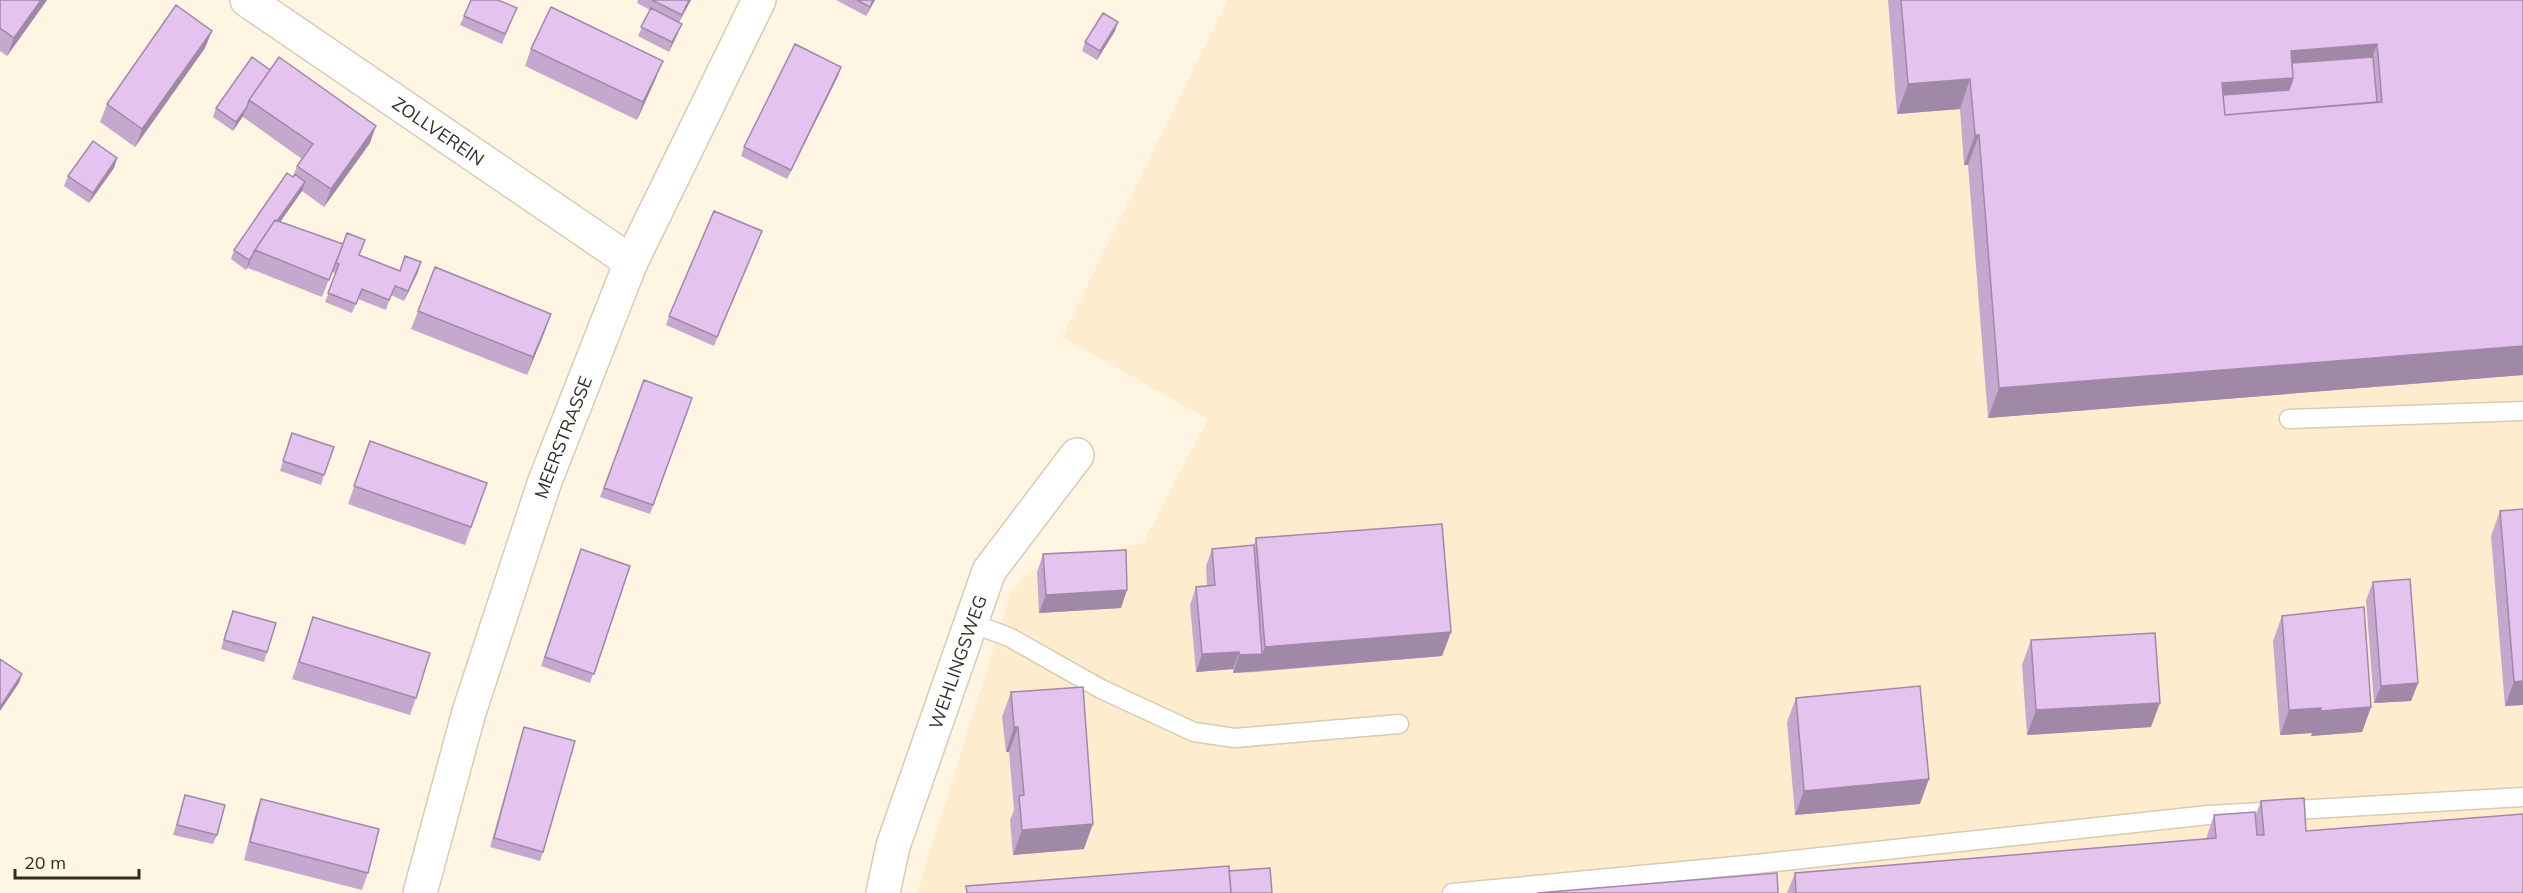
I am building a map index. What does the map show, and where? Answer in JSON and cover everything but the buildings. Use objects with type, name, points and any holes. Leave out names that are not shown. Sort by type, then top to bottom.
[{"type":"street","name":"ZOLLVEREIN","points":[[247,0],[631,262]]},
{"type":"street","name":"MEERSTRASSE","points":[[420,893],[469,712],[542,492],[631,262],[759,0]]},
{"type":"street","name":"WEHLINGSWEG","points":[[883,893],[893,846],[989,571],[1077,455]]},
{"type":"lane","points":[[2289,419],[2523,411]]},
{"type":"lane","points":[[970,623],[1009,637],[1101,689],[1194,732],[1234,738],[1399,724]]},
{"type":"lane","points":[[1452,893],[1768,863],[2208,815],[2523,797]]},
{"type":"shaded area","points":[[1228,0],[2523,0],[2523,893],[917,893],[1010,596],[1025,575],[1041,566],[1143,543],[1208,419],[1062,337]]}]
